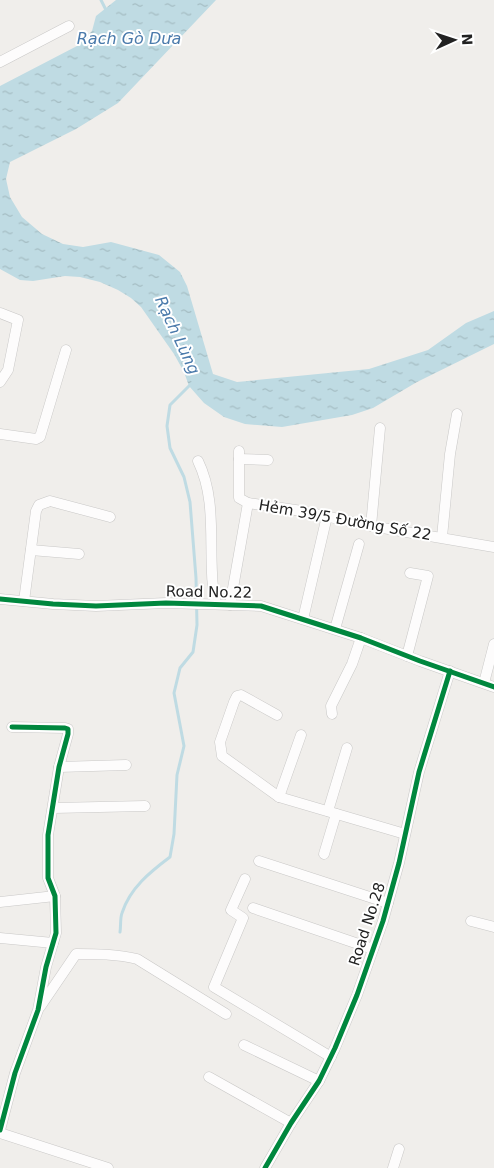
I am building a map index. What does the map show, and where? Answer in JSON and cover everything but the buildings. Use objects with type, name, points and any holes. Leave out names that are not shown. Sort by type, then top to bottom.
[{"type":"street","points":[[0,62],[69,26]]},
{"type":"street","points":[[0,313],[18,320],[8,370],[0,381]]},
{"type":"street","points":[[0,434],[36,439],[41,436],[66,350]]},
{"type":"street","name":"Hẻm 39/5 Đường Số 22","points":[[442,537],[450,454],[457,414]]},
{"type":"street","points":[[372,526],[380,428]]},
{"type":"street","points":[[230,605],[248,503],[239,498],[239,455],[268,460]]},
{"type":"street","points":[[198,460],[205,475],[210,495],[212,604]]},
{"type":"street","points":[[24,601],[36,511],[42,504],[50,502],[110,517]]},
{"type":"street","name":"Hẻm 39/5 Đường Số 22","points":[[248,503],[302,511],[372,526],[494,547]]},
{"type":"street","points":[[303,619],[327,516]]},
{"type":"street","points":[[334,629],[359,544]]},
{"type":"street","points":[[31,550],[79,554]]},
{"type":"street","points":[[407,656],[428,576],[410,573]]},
{"type":"street","name":"Road No.22","points":[[0,599],[96,606],[166,603],[261,606],[361,638],[489,685]]},
{"type":"street","points":[[332,714],[331,706],[352,664],[361,638]]},
{"type":"street","points":[[489,685],[494,644]]},
{"type":"street","name":"Road No.28","points":[[265,1168],[291,1123],[319,1081],[357,995],[388,903],[419,772],[450,671]]},
{"type":"street","points":[[277,715],[241,695],[237,696],[220,742],[222,756],[279,797],[405,834]]},
{"type":"street","points":[[12,727],[65,728],[68,729],[68,734],[60,767],[48,836],[48,878],[55,896],[56,933],[46,967],[38,1010],[15,1073],[0,1132],[108,1168]]},
{"type":"street","points":[[279,797],[302,735]]},
{"type":"street","points":[[324,854],[347,748]]},
{"type":"street","points":[[60,767],[126,765]]},
{"type":"street","points":[[54,808],[145,806]]},
{"type":"street","points":[[259,862],[388,903]]},
{"type":"street","points":[[245,879],[231,910],[243,918],[214,987],[331,1057]]},
{"type":"street","points":[[0,902],[55,896]]},
{"type":"street","points":[[253,908],[373,949]]},
{"type":"street","points":[[471,921],[494,928]]},
{"type":"street","points":[[0,938],[53,943]]},
{"type":"street","points":[[38,1010],[76,954],[102,954],[137,959],[226,1014]]},
{"type":"street","points":[[244,1044],[319,1081]]},
{"type":"street","points":[[209,1077],[291,1123]]},
{"type":"street","points":[[393,1168],[399,1149]]},
{"type":"water","points":[[116,0],[216,0],[118,103],[76,129],[10,162],[6,179],[10,197],[22,217],[42,234],[63,244],[83,247],[111,242],[159,255],[180,272],[187,286],[213,374],[237,382],[369,369],[428,350],[466,323],[494,311],[494,344],[417,382],[373,408],[352,415],[282,427],[245,424],[224,417],[204,403],[189,386],[174,354],[141,307],[131,298],[100,282],[80,277],[65,276],[33,281],[20,280],[0,269],[0,86],[77,46],[92,31],[96,16]]},
{"type":"waterway","points":[[101,0],[106,10]]},
{"type":"waterway","points":[[120,932],[121,915],[130,896],[148,875],[170,857],[174,834],[177,775],[184,746],[174,693],[180,668],[193,652],[197,625],[196,578],[190,502],[184,477],[170,448],[167,426],[170,405],[191,384]]},
{"type":"cycle path","points":[[0,599],[96,606],[166,603],[261,606],[361,638],[494,687]]},
{"type":"cycle path","points":[[265,1168],[291,1123],[319,1081],[357,995],[383,921],[399,863],[419,772],[450,671]]},
{"type":"cycle path","points":[[0,1130],[15,1073],[38,1010],[46,967],[56,933],[55,896],[48,878],[48,835],[59,767],[68,734],[68,729],[65,728],[12,727]]},
{"type":"water label","name":"Rạch Gò Dưa","points":[[129,38]]},
{"type":"water label","name":"Rạch Lùng","points":[[178,335]]}]
